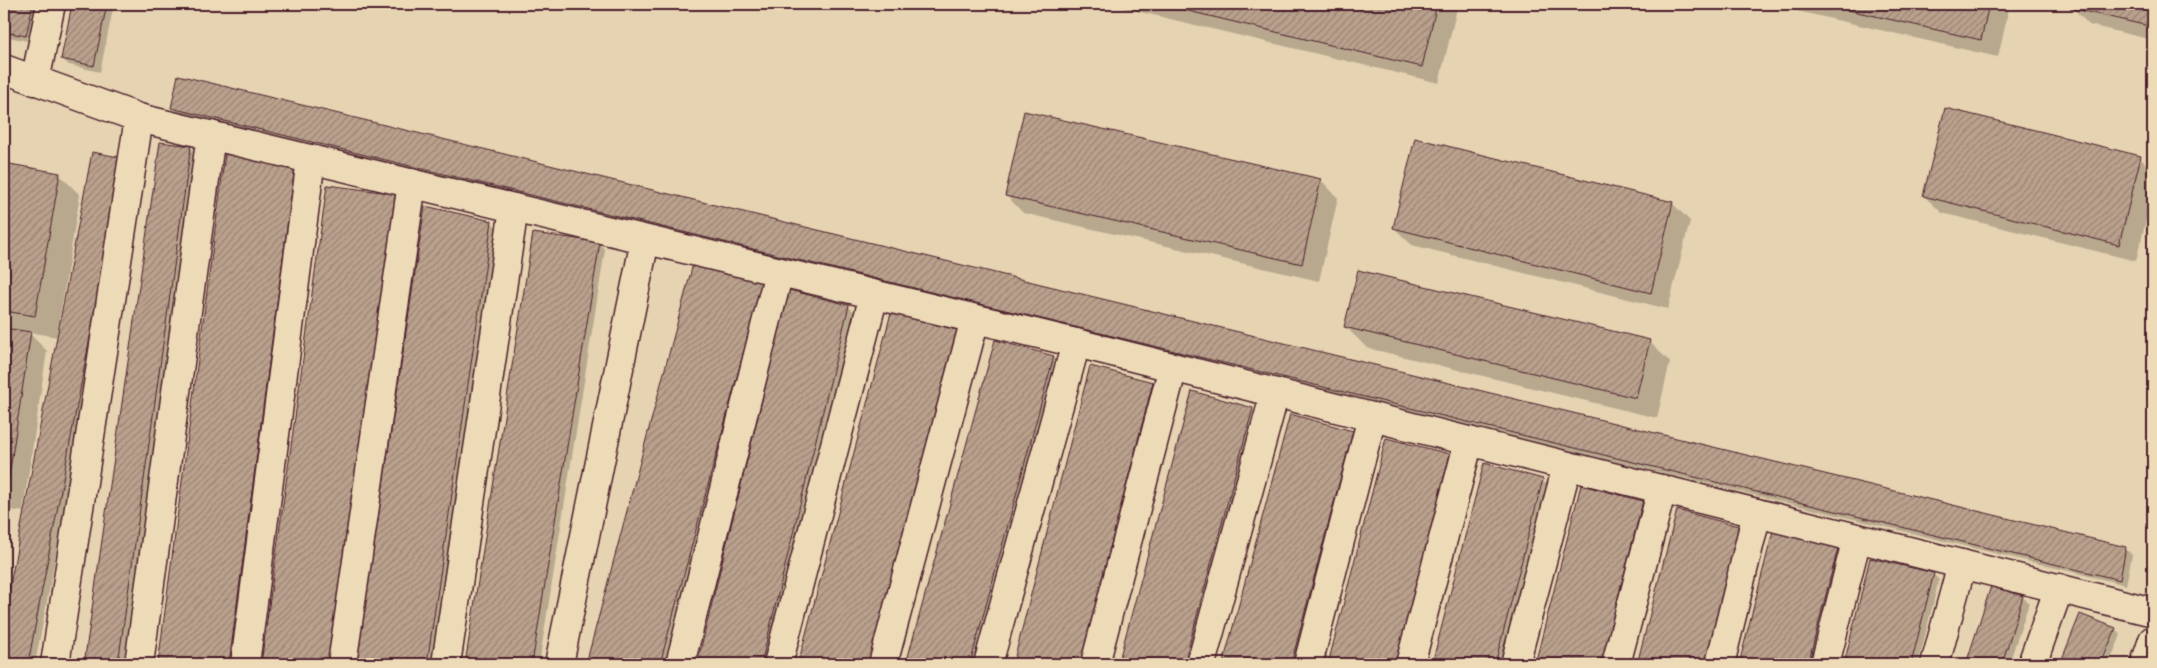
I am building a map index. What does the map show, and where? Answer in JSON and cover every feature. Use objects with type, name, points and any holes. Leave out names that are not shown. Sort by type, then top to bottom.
[{"type":"lane","points":[[35,81],[51,4]]},
{"type":"lane","points":[[4,69],[140,118],[1076,343],[2153,612]]},
{"type":"lane","points":[[55,664],[140,118]]},
{"type":"lane","points":[[139,664],[211,135]]},
{"type":"lane","points":[[245,664],[310,159]]},
{"type":"lane","points":[[342,664],[412,183]]},
{"type":"lane","points":[[446,664],[514,208]]},
{"type":"lane","points":[[559,664],[645,240]]},
{"type":"lane","points":[[680,664],[779,272]]},
{"type":"lane","points":[[778,664],[874,295]]},
{"type":"lane","points":[[883,664],[975,319]]},
{"type":"lane","points":[[988,664],[1076,343]]},
{"type":"lane","points":[[1095,664],[1173,367]]},
{"type":"lane","points":[[1201,664],[1275,393]]},
{"type":"lane","points":[[1308,664],[1372,417]]},
{"type":"lane","points":[[1410,664],[1469,441]]},
{"type":"lane","points":[[1515,664],[1567,466]]},
{"type":"lane","points":[[1616,664],[1662,489]]},
{"type":"lane","points":[[1720,664],[1758,513]]},
{"type":"lane","points":[[1825,664],[1857,538]]},
{"type":"lane","points":[[1935,664],[1962,564]]},
{"type":"lane","points":[[2032,664],[2060,588]]},
{"type":"lane","points":[[2146,664],[2153,640]]},
{"type":"building","points":[[4,4],[33,4],[26,36],[4,32]]},
{"type":"building","points":[[72,4],[107,4],[94,66],[61,59]]},
{"type":"building","points":[[1159,4],[1437,4],[1422,67]]},
{"type":"building","points":[[1822,4],[1989,4],[1981,40]]},
{"type":"building","points":[[2071,4],[2153,4],[2153,27],[2070,8]]},
{"type":"building","points":[[178,75],[2126,547],[2120,580],[171,108]]},
{"type":"building","points":[[1945,108],[2141,156],[2119,245],[1923,196]]},
{"type":"building","points":[[1024,111],[1321,179],[1302,264],[1005,196]]},
{"type":"building","points":[[1415,138],[1673,202],[1651,293],[1393,228]]},
{"type":"building","points":[[160,142],[191,146],[118,664],[84,664]]},
{"type":"building","points":[[92,152],[124,158],[28,664],[4,664],[4,617]]},
{"type":"building","points":[[225,154],[295,168],[229,664],[158,664]]},
{"type":"building","points":[[4,163],[60,173],[35,316],[4,311]]},
{"type":"building","points":[[327,185],[398,194],[328,664],[261,664]]},
{"type":"building","points":[[425,206],[492,221],[427,664],[356,664]]},
{"type":"building","points":[[533,233],[600,242],[532,664],[465,664]]},
{"type":"building","points":[[693,264],[763,280],[660,664],[586,664]]},
{"type":"building","points":[[1358,270],[1650,340],[1636,398],[1344,327]]},
{"type":"building","points":[[789,290],[849,305],[761,664],[697,664]]},
{"type":"building","points":[[891,313],[957,330],[869,664],[798,664]]},
{"type":"building","points":[[4,328],[31,332],[6,496],[4,495]]},
{"type":"building","points":[[995,340],[1054,356],[970,664],[906,664]]},
{"type":"building","points":[[1090,366],[1153,382],[1080,664],[1013,664]]},
{"type":"building","points":[[1192,391],[1253,408],[1184,664],[1118,664]]},
{"type":"building","points":[[1290,414],[1353,431],[1291,664],[1223,664]]},
{"type":"building","points":[[1386,438],[1450,454],[1396,664],[1328,664]]},
{"type":"building","points":[[1484,463],[1543,479],[1495,664],[1432,664]]},
{"type":"building","points":[[1581,485],[1643,501],[1601,664],[1535,664]]},
{"type":"building","points":[[1677,510],[1742,527],[1707,664],[1637,664]]},
{"type":"building","points":[[1773,531],[1838,548],[1808,664],[1739,664]]},
{"type":"building","points":[[1870,558],[1934,573],[1911,664],[1844,664]]},
{"type":"building","points":[[1991,586],[2023,596],[2002,664],[1966,664]]},
{"type":"building","points":[[2080,614],[2116,628],[2101,664],[2060,664]]}]
